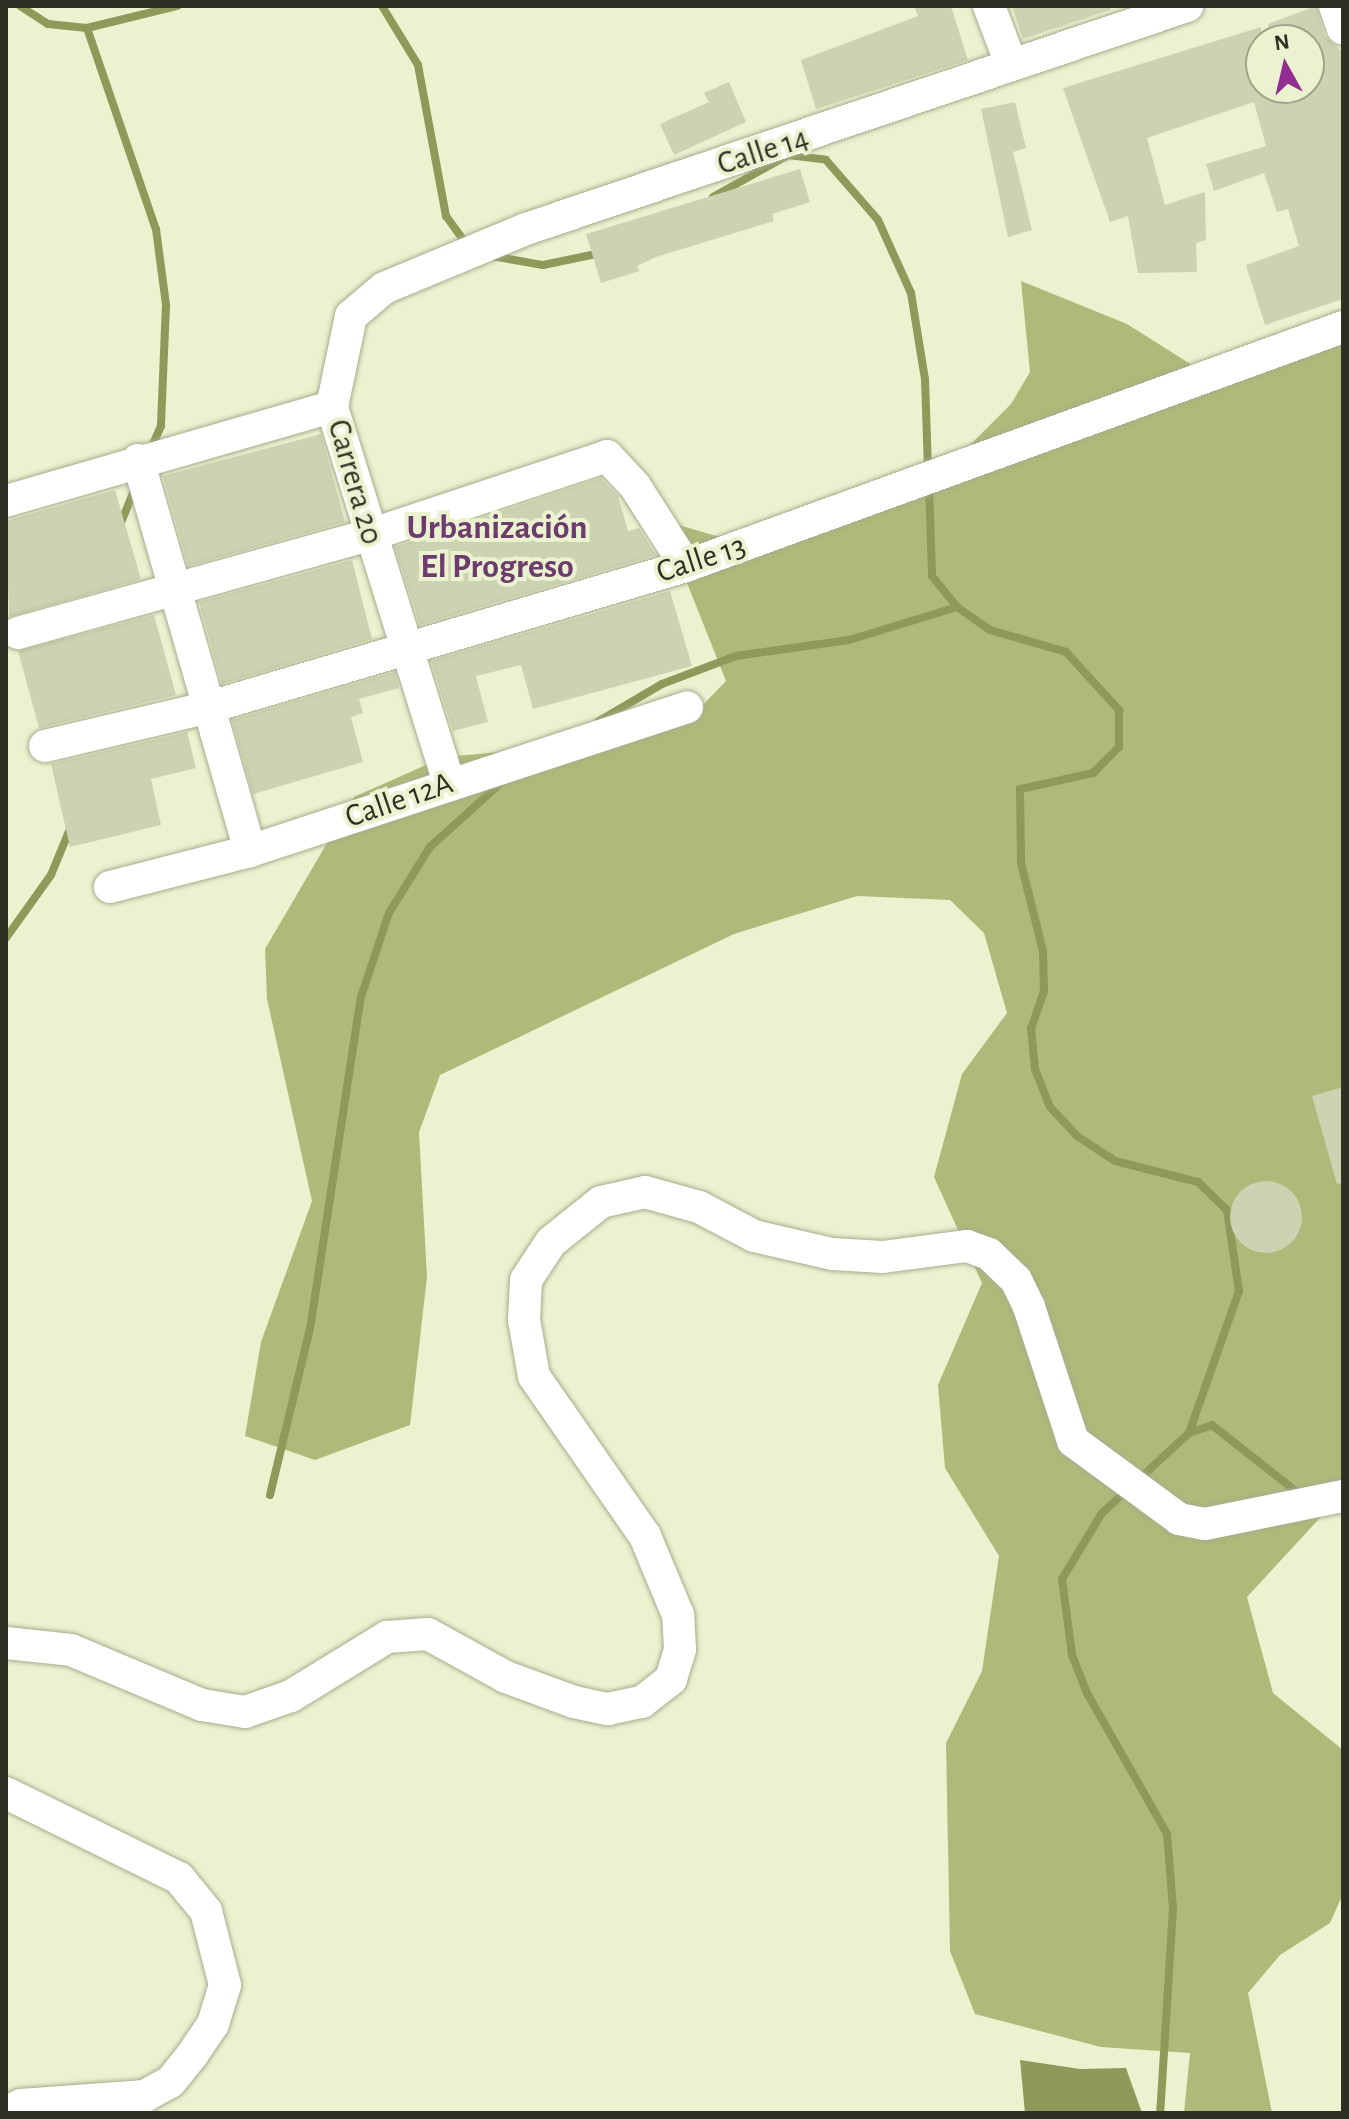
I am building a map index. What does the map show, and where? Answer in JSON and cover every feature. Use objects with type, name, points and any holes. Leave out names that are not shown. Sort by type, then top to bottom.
[{"type":"street","points":[[989,6],[1011,64]]},
{"type":"street","name":"Calle 14","points":[[351,316],[384,288],[526,229],[1187,6]]},
{"type":"street","points":[[1335,6],[1343,29]]},
{"type":"street","name":"Carrera 20","points":[[351,316],[332,407],[449,783]]},
{"type":"street","name":"Calle 13","points":[[45,746],[210,707],[404,645],[686,566],[1343,327]]},
{"type":"street","points":[[6,501],[138,460],[332,407]]},
{"type":"street","points":[[18,633],[370,535],[607,456],[635,486],[686,566]]},
{"type":"street","points":[[138,460],[250,851]]},
{"type":"street","name":"Calle 12A","points":[[110,887],[250,851],[687,707]]},
{"type":"street","points":[[6,1643],[71,1650],[202,1705],[245,1712],[291,1696],[387,1637],[428,1634],[506,1677],[574,1702],[608,1709],[642,1702],[671,1679],[680,1649],[678,1615],[645,1536],[534,1376],[524,1320],[526,1280],[551,1242],[601,1202],[645,1192],[699,1207],[754,1236],[832,1254],[883,1257],[967,1246],[989,1254],[1016,1280],[1029,1307],[1073,1441],[1179,1519],[1205,1524],[1343,1496]]},
{"type":"street","points":[[6,1793],[179,1878],[206,1911],[225,1985],[213,2024],[170,2082],[145,2096],[21,2105],[6,2112]]},
{"type":"shaded area","points":[[1021,281],[1127,324],[1192,365],[1343,331],[1343,1493],[1247,1597],[1273,1693],[1343,1750],[1343,1894],[1330,1923],[1280,1955],[1248,1993],[1272,2113],[1184,2113],[1190,2053],[1101,2047],[975,2014],[950,1951],[946,1743],[982,1671],[999,1556],[945,1468],[938,1385],[982,1283],[934,1177],[962,1074],[1007,1013],[984,933],[950,900],[857,896],[734,934],[440,1075],[419,1132],[427,1277],[410,1425],[315,1460],[245,1436],[261,1342],[312,1201],[267,999],[265,949],[354,797],[444,757],[580,745],[693,715],[726,681],[662,520],[733,541],[951,464],[1011,404],[1030,372]]},
{"type":"shaded area","points":[[1020,2060],[1080,2069],[1126,2068],[1142,2113],[1025,2113]]},
{"type":"building","points":[[914,6],[951,6],[968,60],[816,109],[801,60],[918,16]]},
{"type":"building","points":[[1012,6],[1110,6],[1110,10],[1023,39]]},
{"type":"building","points":[[1316,6],[1321,24],[1268,24]]},
{"type":"building","points":[[1245,32],[1245,104],[1248,104],[1147,138],[1165,205],[1205,192],[1206,240],[1196,243],[1197,272],[1138,273],[1128,216],[1110,222],[1063,88]]},
{"type":"building","points":[[1325,36],[1343,53],[1343,299],[1265,325],[1246,265],[1299,246],[1288,209],[1277,212],[1264,173],[1214,191],[1206,164],[1266,146],[1255,104],[1325,104]]},
{"type":"building","points":[[729,82],[746,122],[674,155],[660,124],[709,102],[704,93]]},
{"type":"building","points":[[1015,102],[1026,148],[1013,152],[1032,230],[1008,237],[981,109]]},
{"type":"building","points":[[800,169],[810,202],[772,214],[774,221],[656,257],[637,266],[639,271],[601,283],[586,234]]},
{"type":"building","points":[[321,434],[345,522],[188,566],[163,476]]},
{"type":"building","points":[[601,478],[618,496],[628,531],[639,528],[656,555],[420,625],[395,547]]},
{"type":"building","points":[[115,490],[141,579],[9,617],[6,521]]},
{"type":"building","points":[[352,560],[372,639],[222,684],[199,602]]},
{"type":"building","points":[[670,591],[692,666],[533,709],[521,665],[476,676],[488,722],[453,731],[431,661]]},
{"type":"building","points":[[154,615],[176,695],[39,728],[18,651]]},
{"type":"building","points":[[395,672],[399,688],[359,699],[363,713],[351,717],[363,762],[253,794],[232,720]]},
{"type":"building","points":[[187,732],[196,768],[151,779],[161,825],[70,847],[51,764]]},
{"type":"building","points":[[1343,1087],[1343,1183],[1337,1184],[1312,1096]]},
{"type":"building","points":[[1266,1181],[1286,1187],[1296,1197],[1302,1217],[1296,1237],[1286,1247],[1266,1253],[1246,1247],[1236,1237],[1230,1217],[1236,1197],[1246,1187]]},
{"type":"waterway","points":[[20,6],[48,24],[87,28],[177,6]]},
{"type":"waterway","points":[[382,6],[418,65],[446,216],[467,245]]},
{"type":"waterway","points":[[87,28],[156,229],[166,305],[161,426],[150,451]]},
{"type":"waterway","points":[[713,197],[788,155],[826,160],[878,220],[911,293],[925,379],[928,470]]},
{"type":"waterway","points":[[486,255],[543,265],[601,253]]},
{"type":"waterway","points":[[929,484],[932,576],[957,607],[990,630],[1066,652],[1119,710],[1119,747],[1093,773],[1020,789],[1021,863],[1043,951],[1044,991],[1031,1028],[1035,1069],[1050,1107],[1077,1136],[1115,1161],[1198,1182],[1227,1210],[1239,1291],[1189,1433],[1137,1481]]},
{"type":"waterway","points":[[120,525],[136,486]]},
{"type":"waterway","points":[[599,721],[662,684],[736,656],[849,640],[957,607]]},
{"type":"waterway","points":[[270,1495],[310,1329],[361,997],[389,913],[430,847],[503,781]]},
{"type":"waterway","points":[[6,938],[51,875],[70,829]]},
{"type":"waterway","points":[[1189,1433],[1212,1425],[1298,1493]]},
{"type":"waterway","points":[[1127,1490],[1102,1513],[1062,1579],[1072,1655],[1087,1693],[1167,1834],[1173,1909],[1160,2113]]},
{"type":"district","name":"Urbanización El Progreso","points":[[497,548]]}]
